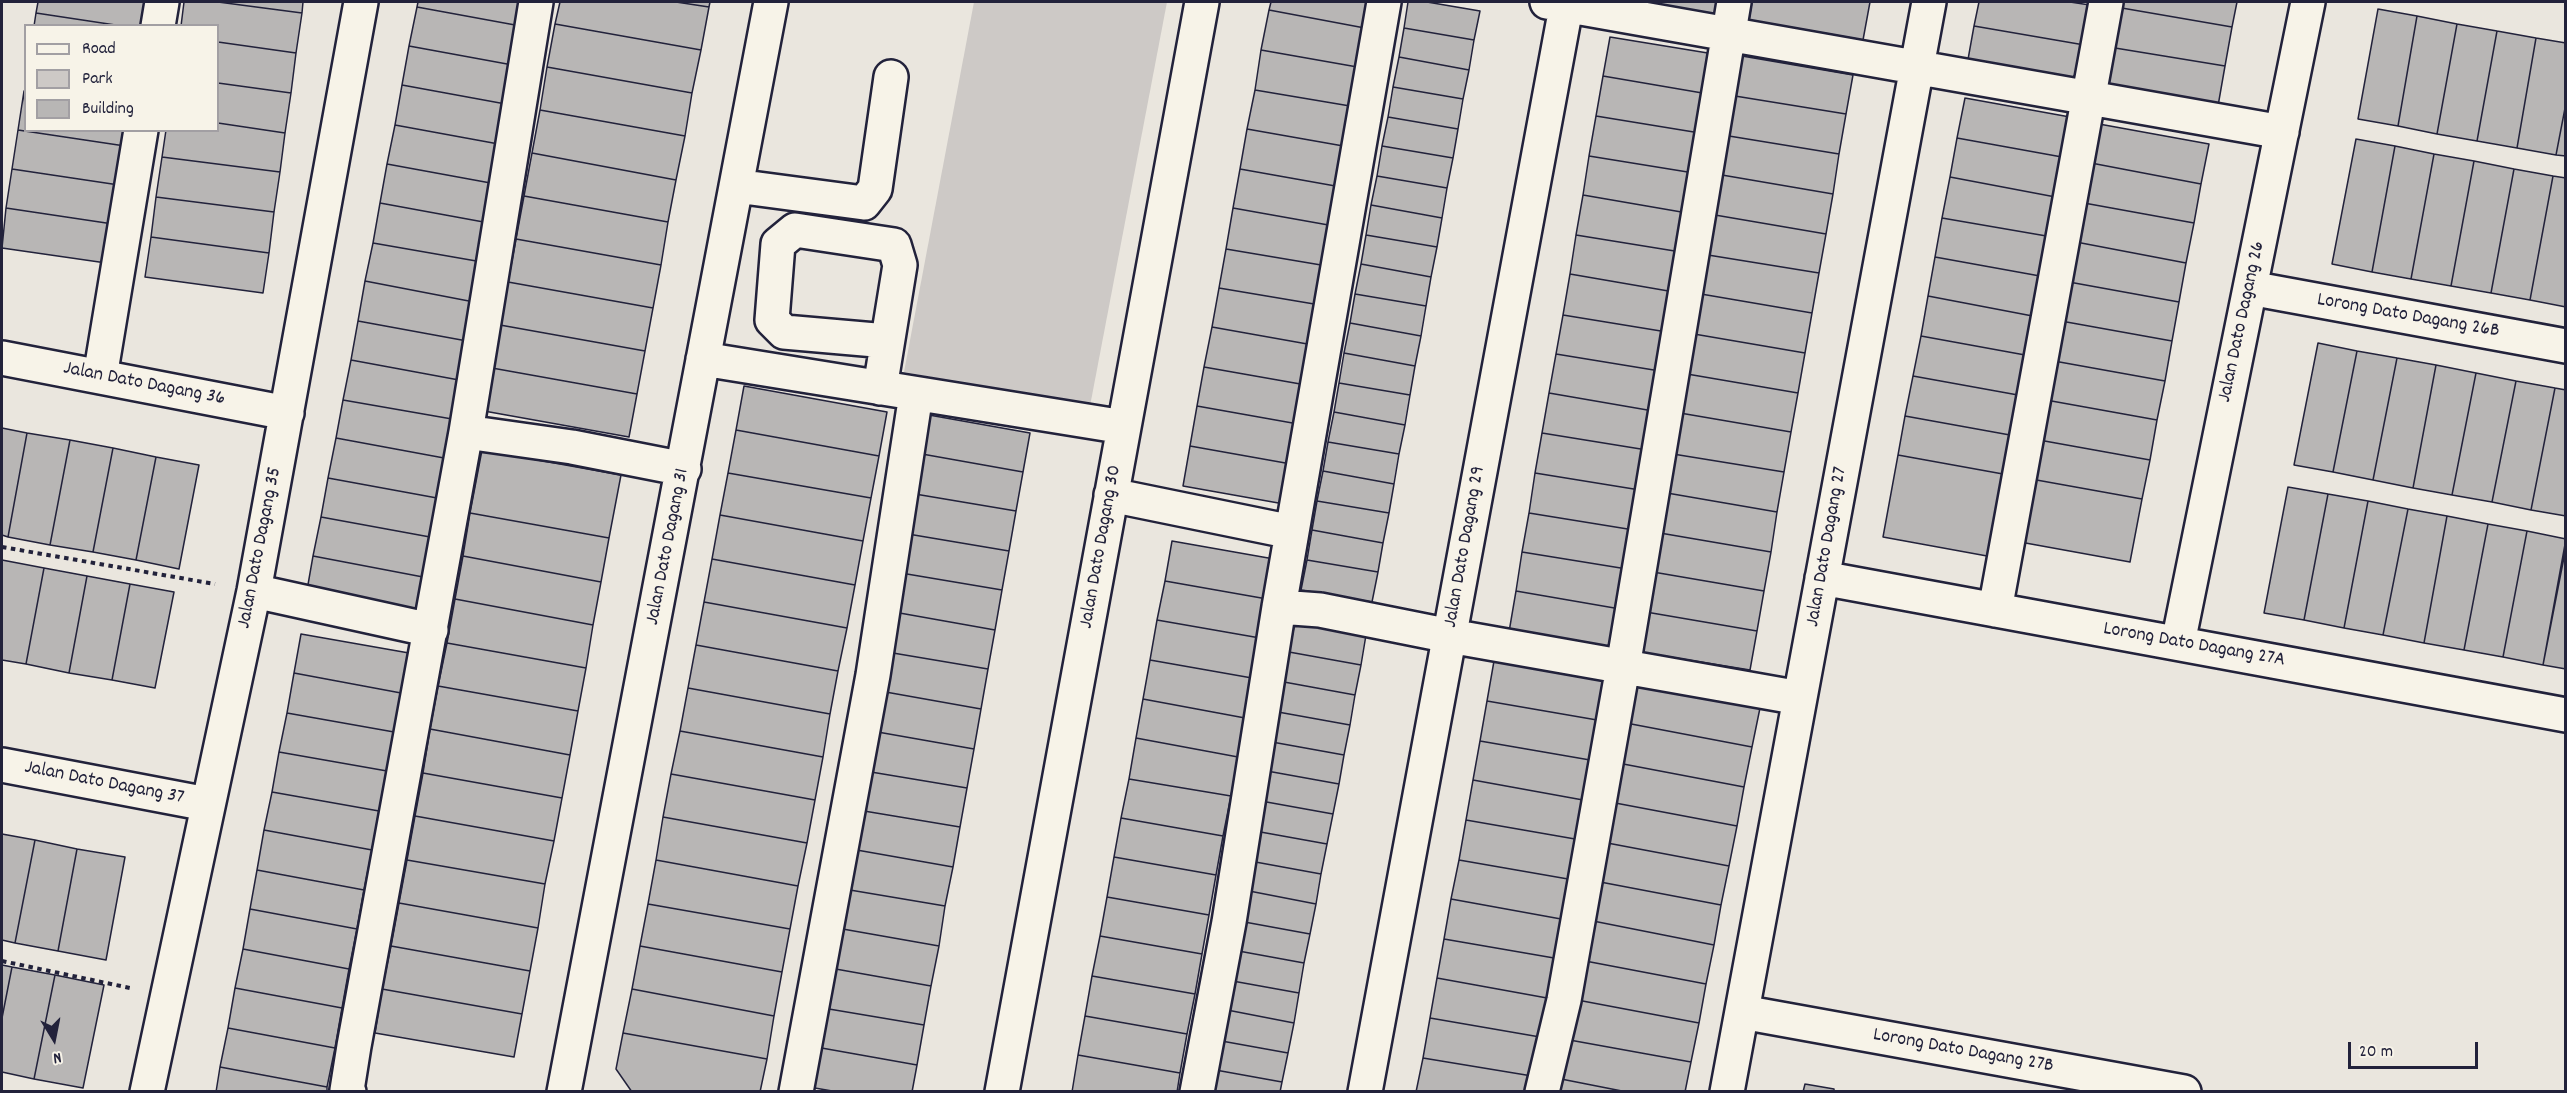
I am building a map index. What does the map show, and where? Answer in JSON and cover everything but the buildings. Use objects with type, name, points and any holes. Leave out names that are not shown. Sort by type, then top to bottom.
[{"type":"street","points":[[158,24],[162,2]]},
{"type":"street","name":"Jalan Dato Dagang 35","points":[[147,1092],[254,591],[361,2]]},
{"type":"street","points":[[349,1092],[347,1090],[354,1046],[466,432],[536,2]]},
{"type":"street","name":"Jalan Dato Dagang 31","points":[[564,1092],[771,2]]},
{"type":"street","name":"Jalan Dato Dagang 30","points":[[1002,1092],[1202,2]]},
{"type":"street","points":[[1197,1092],[1229,922],[1279,607],[1384,2]]},
{"type":"street","points":[[1542,1092],[1564,1000],[1623,667],[1734,2]]},
{"type":"street","name":"Jalan Dato Dagang 27","points":[[1727,1092],[1929,2]]},
{"type":"street","points":[[1995,610],[2106,2]]},
{"type":"street","name":"Jalan Dato Dagang 26","points":[[2178,644],[2308,2]]},
{"type":"street","points":[[1560,3],[2282,132]]},
{"type":"street","name":"Jalan Dato Dagang 29","points":[[1365,1092],[1450,636],[1560,3]]},
{"type":"street","points":[[736,186],[864,203],[875,189],[891,77]]},
{"type":"street","points":[[100,377],[141,132]]},
{"type":"street","points":[[880,388],[900,265],[894,245],[795,230],[778,244],[772,320],[784,332],[887,341]]},
{"type":"street","name":"Lorong Dato Dagang 26B","points":[[2250,288],[2565,346]]},
{"type":"street","name":"Jalan Dato Dagang 36","points":[[2,358],[287,413]]},
{"type":"street","points":[[703,359],[1124,427]]},
{"type":"street","points":[[796,1092],[873,675],[916,394]]},
{"type":"street","points":[[466,432],[572,447],[684,469]]},
{"type":"street","points":[[1111,495],[1292,532]]},
{"type":"street","name":"Lorong Dato Dagang 27A","points":[[1822,578],[2565,715]]},
{"type":"street","points":[[254,591],[431,630]]},
{"type":"street","points":[[1279,607],[1320,610],[1450,636],[1800,698]]},
{"type":"street","name":"Jalan Dato Dagang 37","points":[[2,765],[207,804]]},
{"type":"street","name":"Lorong Dato Dagang 27B","points":[[1742,1012],[2184,1092]]},
{"type":"path","points":[[2,547],[254,591]]},
{"type":"path","points":[[2,961],[169,996]]},
{"type":"green space","points":[[974,2],[1167,2],[1090,406],[904,372]]}]
